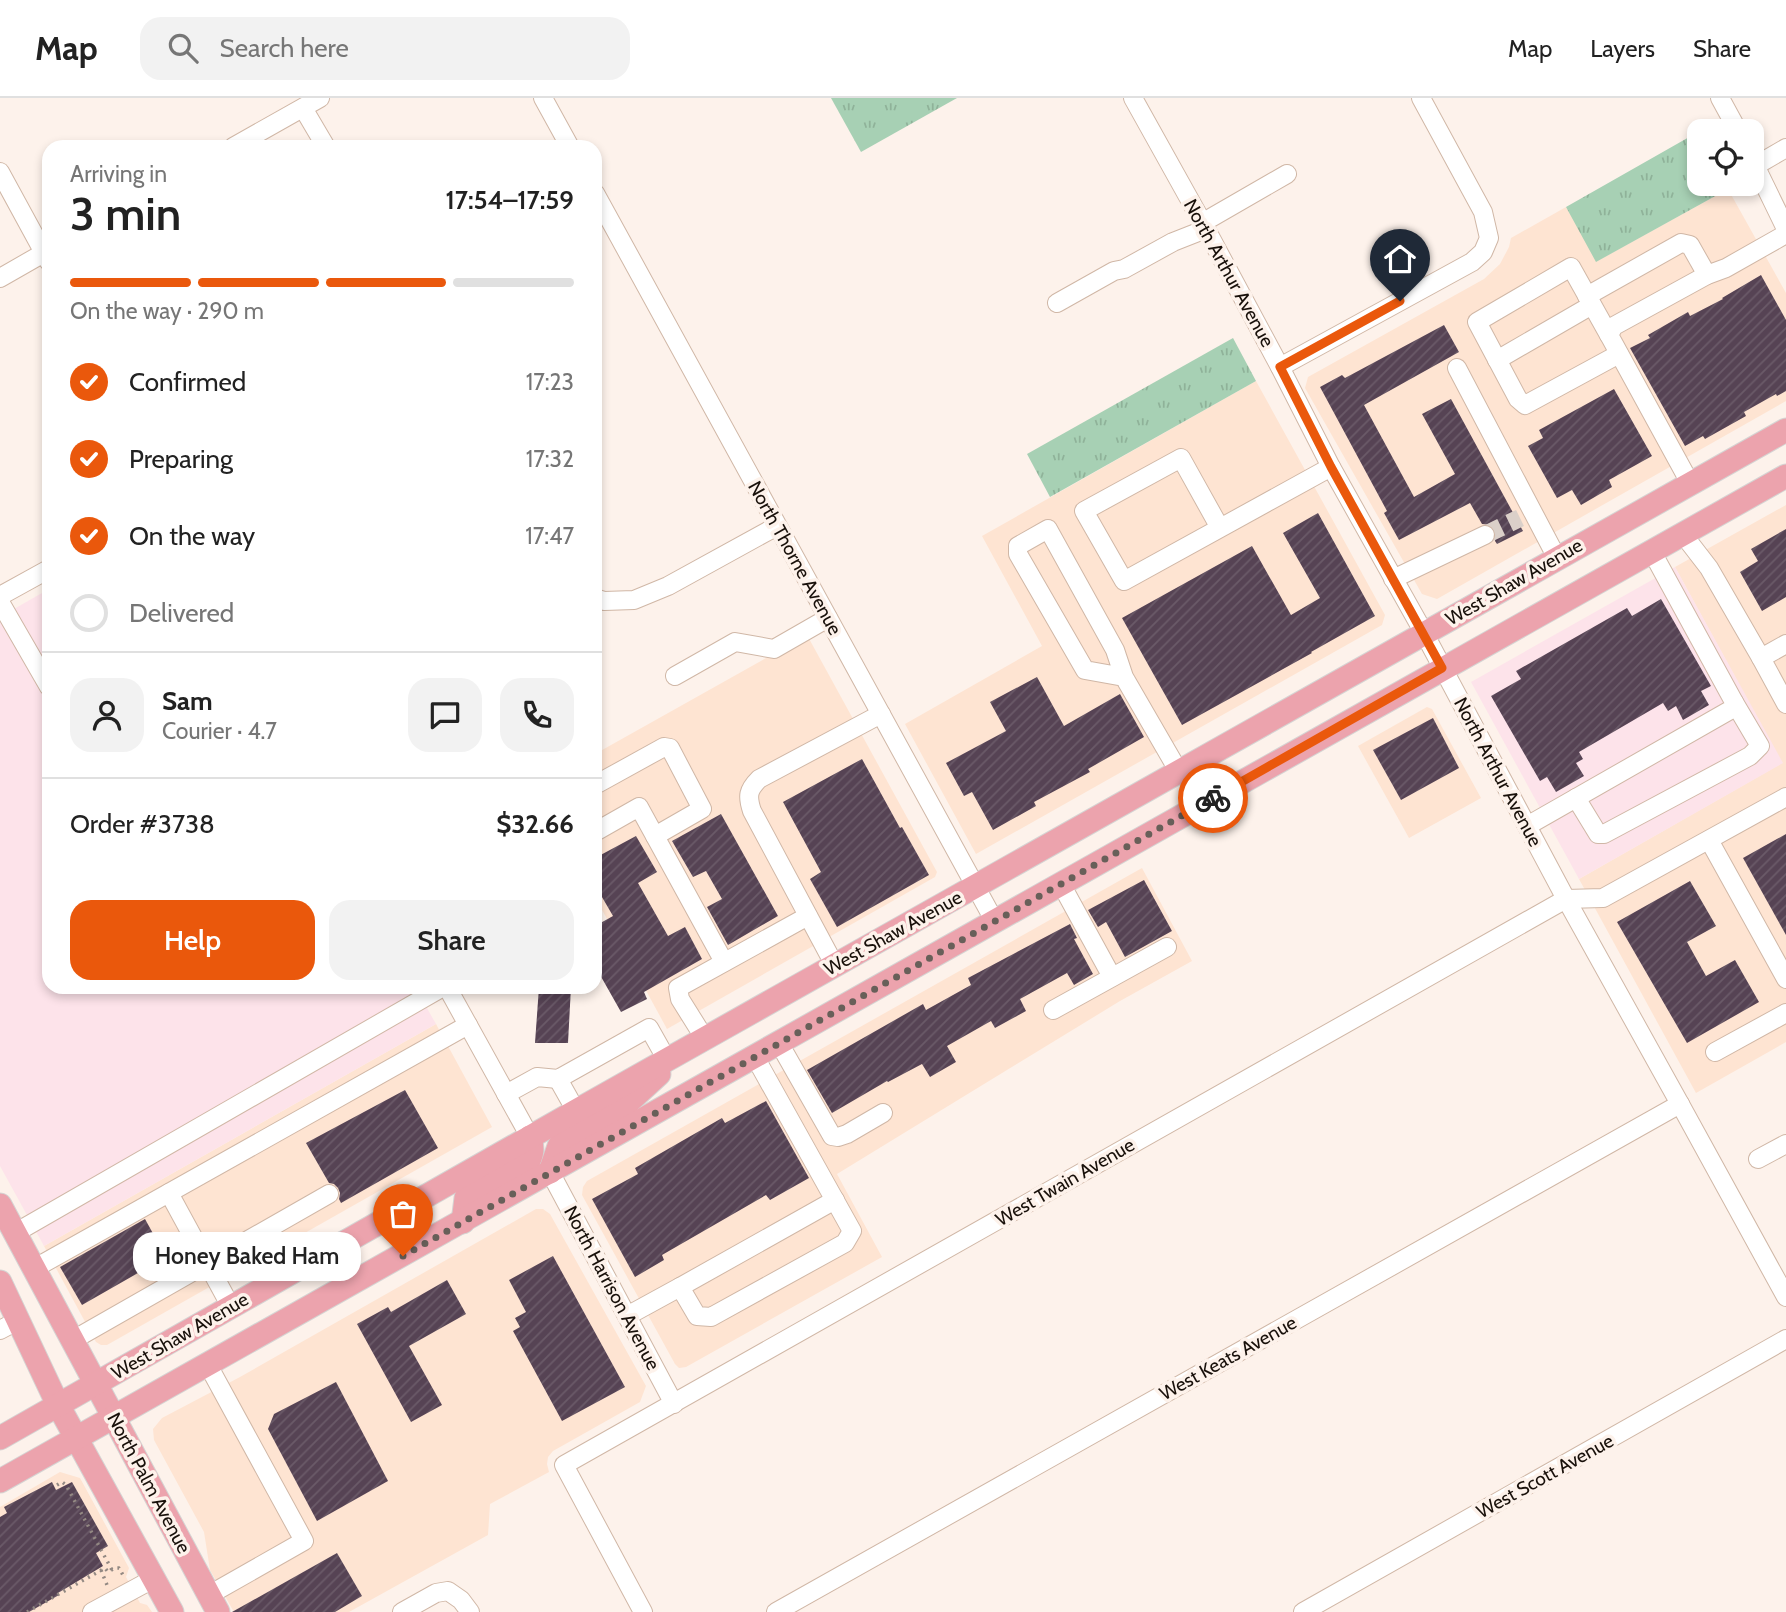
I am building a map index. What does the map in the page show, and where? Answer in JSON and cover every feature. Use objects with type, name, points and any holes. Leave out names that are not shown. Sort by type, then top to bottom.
[{"type":"main road","name":"West Shaw Avenue","points":[[0,1438],[1786,430]]},
{"type":"main road","name":"West Shaw Avenue","points":[[0,1481],[1786,476]]},
{"type":"main road","points":[[550,1172],[559,1146],[622,1108],[641,1092],[672,1057]]},
{"type":"main road","points":[[463,1222],[466,1198],[527,1164],[532,1156],[530,1137]]},
{"type":"main road","name":"North Palm Avenue","points":[[0,1205],[214,1603]]},
{"type":"main road","points":[[0,1282],[10,1325],[77,1438],[172,1612]]},
{"type":"street","points":[[245,140],[320,98]]},
{"type":"street","points":[[543,98],[566,140]]},
{"type":"street","name":"North Arthur Avenue","points":[[1132,98],[1204,226],[1331,467],[1424,633],[1566,899],[1786,1297]]},
{"type":"street","points":[[1280,367],[1472,262],[1483,252],[1489,238],[1483,212],[1422,98]]},
{"type":"street","points":[[1720,98],[1731,119]]},
{"type":"street","points":[[303,107],[322,140]]},
{"type":"street","points":[[1764,158],[1786,148]]},
{"type":"street","points":[[0,172],[42,246]]},
{"type":"street","points":[[1057,303],[1204,226],[1287,174]]},
{"type":"street","points":[[1609,335],[1614,326],[1707,275],[1726,268],[1786,231],[1764,186]]},
{"type":"street","name":"North Thorne Avenue","points":[[602,206],[995,922]]},
{"type":"street","points":[[1497,360],[1681,243],[1690,245],[1707,275]]},
{"type":"street","points":[[0,278],[42,257]]},
{"type":"street","points":[[1619,354],[1525,405],[1518,399],[1477,321],[1571,267],[1589,301],[1609,335],[1690,483]]},
{"type":"street","points":[[1457,368],[1526,514],[1557,558]]},
{"type":"street","points":[[1220,528],[1181,458],[1084,511],[1124,581],[1331,467]]},
{"type":"street","points":[[602,600],[634,600],[668,586],[777,526]]},
{"type":"street","points":[[1124,677],[1085,670],[1018,554],[1018,546],[1048,529],[1115,650],[1124,677],[1179,772]]},
{"type":"street","points":[[1682,533],[1709,568],[1786,705]]},
{"type":"street","points":[[1393,579],[1485,535]]},
{"type":"street","points":[[1576,798],[1598,834],[1604,834],[1750,756],[1760,746],[1651,550]]},
{"type":"street","points":[[0,596],[42,573]]},
{"type":"street","points":[[0,602],[42,675]]},
{"type":"street","points":[[675,676],[735,642],[774,649],[828,618]]},
{"type":"street","points":[[1761,658],[1786,643]]},
{"type":"street","points":[[1527,826],[1732,709],[1734,702]]},
{"type":"street","points":[[835,966],[747,799],[750,788],[759,779],[881,714]]},
{"type":"street","points":[[602,781],[664,747],[670,748],[702,809],[656,836]]},
{"type":"street","points":[[1566,899],[1603,898],[1786,797]]},
{"type":"street","points":[[602,828],[639,807],[724,962]]},
{"type":"street","points":[[1709,840],[1786,979]]},
{"type":"street","points":[[1061,884],[1112,977]]},
{"type":"street","name":"West Twain Avenue","points":[[643,1612],[564,1465],[1566,899]]},
{"type":"street","points":[[705,1039],[680,999],[678,988],[808,916]]},
{"type":"street","points":[[1054,1010],[1167,947]]},
{"type":"street","points":[[15,1233],[433,994]]},
{"type":"street","points":[[449,994],[530,1137]]},
{"type":"street","points":[[1715,1052],[1786,1013]]},
{"type":"street","points":[[35,1268],[468,1025]]},
{"type":"street","points":[[506,1094],[537,1077],[558,1079],[649,1028],[672,1057]]},
{"type":"street","points":[[779,1043],[832,1136],[838,1138],[847,1134],[883,1113]]},
{"type":"street","points":[[680,1287],[697,1316],[711,1317],[845,1243],[852,1231],[755,1057]]},
{"type":"street","points":[[558,1079],[576,1111]]},
{"type":"street","name":"West Keats Avenue","points":[[776,1612],[1681,1104]]},
{"type":"street","points":[[1758,1159],[1786,1144]]},
{"type":"street","name":"North Harrison Avenue","points":[[550,1172],[674,1404]]},
{"type":"street","points":[[169,1193],[231,1307]]},
{"type":"street","points":[[73,1340],[329,1194]]},
{"type":"street","points":[[627,1315],[835,1200]]},
{"type":"street","name":"West Scott Avenue","points":[[1303,1612],[1786,1339]]},
{"type":"street","points":[[208,1365],[304,1541],[214,1603]]},
{"type":"street","points":[[92,1612],[153,1579]]},
{"type":"street","points":[[402,1612],[436,1593],[448,1591],[461,1600],[470,1612]]},
{"type":"path","points":[[57,1485],[62,1482],[66,1485],[113,1570]]},
{"type":"path","points":[[27,1612],[104,1568],[108,1572],[119,1568],[124,1577]]},
{"type":"shaded area","points":[[1715,196],[1732,196],[1786,293],[1786,401],[1437,599],[1422,594],[1305,388],[1308,377],[1484,279],[1500,264],[1511,238],[1566,207],[1599,260]]},
{"type":"shaded area","points":[[1256,381],[1385,615],[1382,625],[976,854],[905,724],[1042,646],[982,536]]},
{"type":"shaded area","points":[[1786,505],[1786,1042],[1696,1093],[1579,879],[1782,763],[1675,567]]},
{"type":"shaded area","points":[[1675,567],[1783,763],[1579,879],[1471,682]]},
{"type":"shaded area","points":[[42,593],[42,994],[419,994],[436,1024],[44,1246],[0,1166],[0,617]]},
{"type":"shaded area","points":[[807,635],[937,872],[935,877],[667,1029],[602,910],[602,750]]},
{"type":"shaded area","points":[[1427,707],[1432,709],[1481,798],[1409,838],[1358,746]]},
{"type":"shaded area","points":[[1142,868],[1192,961],[1120,1001],[837,1174],[882,1257],[686,1367],[679,1368],[582,1195],[587,1181]]},
{"type":"shaded area","points":[[436,1024],[492,1127],[107,1345],[96,1342],[44,1246]]},
{"type":"shaded area","points":[[536,1209],[543,1209],[550,1214],[646,1386],[640,1402],[553,1451],[548,1457],[549,1472],[490,1504],[488,1535],[349,1612],[234,1612],[210,1570],[204,1532],[154,1440],[153,1429],[162,1418],[240,1377]]},
{"type":"shaded area","points":[[60,1472],[80,1478],[129,1568],[126,1577],[140,1603],[147,1605],[152,1612],[0,1612],[0,1507]]},
{"type":"green space","points":[[831,98],[957,98],[861,152]]},
{"type":"green space","points":[[1687,138],[1687,196],[1715,196],[1596,262],[1566,207]]},
{"type":"green space","points":[[1233,338],[1256,381],[1050,497],[1027,454]]},
{"type":"building","points":[[1761,275],[1786,320],[1786,391],[1744,412],[1746,416],[1705,439],[1703,436],[1685,446],[1630,348],[1688,312],[1690,316]]},
{"type":"building","points":[[1444,325],[1459,352],[1364,405],[1414,497],[1455,474],[1422,414],[1451,399],[1523,531],[1497,544],[1495,530],[1491,525],[1482,524],[1470,503],[1399,540],[1384,513],[1387,511],[1320,387],[1342,375],[1345,378]]},
{"type":"building","points":[[1614,389],[1652,456],[1609,480],[1612,487],[1581,505],[1572,490],[1557,498],[1528,446],[1543,438],[1539,430]]},
{"type":"building","points":[[1318,513],[1375,616],[1182,725],[1122,618],[1252,546],[1291,615],[1320,598],[1283,533]]},
{"type":"building","points":[[1786,529],[1786,597],[1762,611],[1740,572],[1758,561],[1751,549]]},
{"type":"building","points":[[1661,599],[1711,686],[1701,691],[1709,705],[1683,720],[1676,706],[1668,711],[1663,703],[1579,752],[1583,759],[1576,763],[1584,776],[1556,792],[1547,777],[1540,781],[1491,696],[1521,679],[1516,671],[1627,608],[1632,616]]},
{"type":"building","points":[[1037,677],[1064,726],[1120,694],[1144,737],[1088,769],[1090,772],[1034,802],[1036,806],[993,830],[972,792],[964,796],[946,763],[1006,731],[990,702]]},
{"type":"building","points":[[1433,718],[1459,768],[1401,800],[1373,750]]},
{"type":"building","points":[[862,759],[929,875],[837,927],[810,879],[821,872],[783,802]]},
{"type":"building","points":[[721,814],[778,916],[728,945],[707,907],[722,899],[706,871],[693,877],[672,841]]},
{"type":"building","points":[[1786,834],[1786,935],[1743,858]]},
{"type":"building","points":[[636,836],[657,872],[638,883],[668,936],[685,927],[702,959],[644,992],[647,999],[621,1012],[602,978],[602,922],[613,916],[602,897],[602,854]]},
{"type":"building","points":[[1144,880],[1172,931],[1125,957],[1106,922],[1098,927],[1088,910]]},
{"type":"building","points":[[1690,881],[1716,926],[1687,942],[1706,976],[1735,960],[1759,1002],[1687,1043],[1617,922]]},
{"type":"building","points":[[1070,924],[1077,938],[1074,939],[1093,974],[1074,985],[1067,973],[1020,999],[1026,1011],[995,1028],[991,1021],[947,1046],[956,1062],[930,1077],[922,1064],[832,1113],[807,1070],[923,1004],[926,1010],[971,985],[968,978]]},
{"type":"building","points":[[538,994],[571,994],[568,1043],[535,1043]]},
{"type":"building","points":[[405,1090],[438,1148],[341,1203],[338,1188],[329,1183],[306,1143]]},
{"type":"building","points":[[766,1101],[809,1178],[770,1200],[766,1195],[662,1255],[664,1260],[635,1277],[592,1199],[638,1174],[635,1168],[722,1118],[725,1123]]},
{"type":"building","points":[[145,1219],[166,1257],[82,1305],[60,1267]]},
{"type":"building","points":[[553,1256],[625,1387],[562,1421],[513,1331],[520,1327],[515,1318],[526,1312],[509,1280]]},
{"type":"building","points":[[447,1280],[466,1314],[409,1346],[442,1405],[411,1422],[357,1324],[388,1307],[391,1312]]},
{"type":"building","points":[[336,1382],[388,1481],[317,1521],[268,1429],[274,1414]]},
{"type":"building","points":[[52,1482],[56,1490],[72,1482],[108,1546],[96,1553],[103,1566],[29,1612],[0,1612],[0,1517],[7,1513],[4,1507]]},
{"type":"building","points":[[337,1553],[362,1596],[335,1612],[232,1612]]},
{"type":"tunnel","points":[[1485,535],[1520,518]]},
{"type":"way so far","points":[[403,1256],[1213,798]]},
{"type":"place","name":"Honey Baked Ham","points":[[403,1256]]},
{"type":"route","points":[[1213,798],[1442,668],[1331,467],[1280,367],[1400,301]]}]
